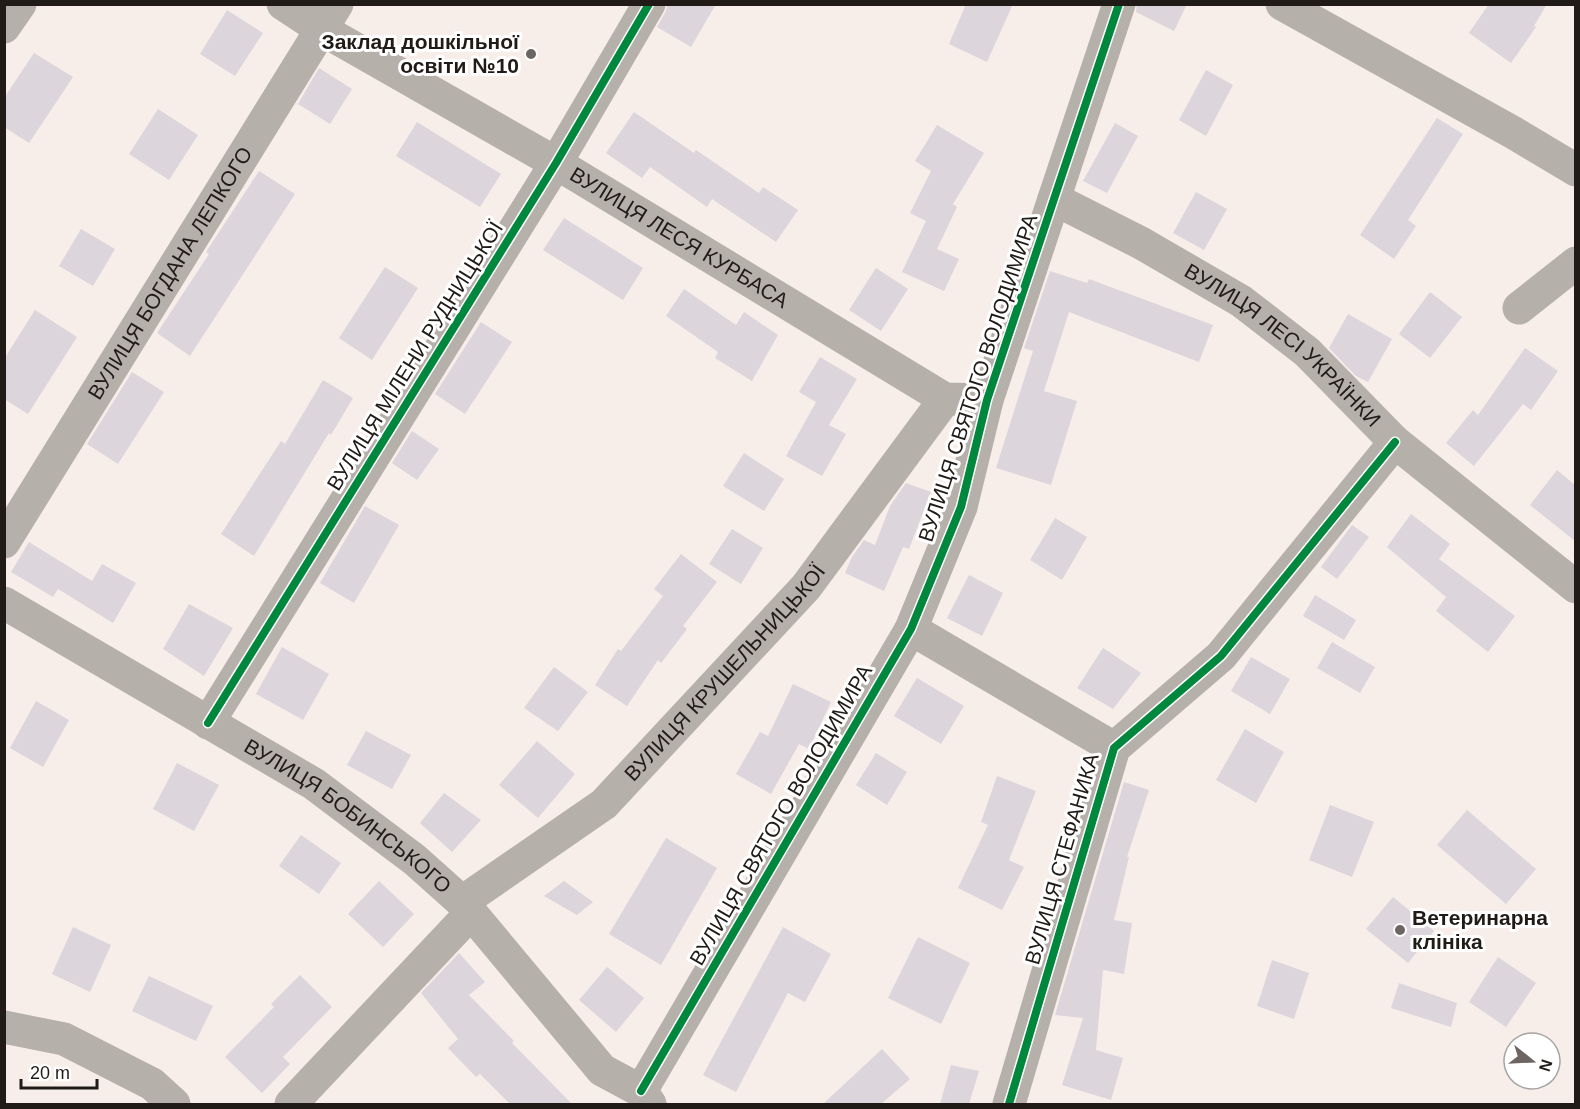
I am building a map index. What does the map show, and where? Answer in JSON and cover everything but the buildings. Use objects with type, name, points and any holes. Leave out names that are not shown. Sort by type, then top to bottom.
[{"type":"street","points":[[4,27],[20,4]]},
{"type":"street","name":"ВУЛИЦЯ ЛЕСЯ КУРБАСА","points":[[284,4],[329,17],[556,163],[945,399],[987,400]]},
{"type":"street","name":"ВУЛИЦЯ МІЛЕНИ РУДНИЦЬКОЇ","points":[[208,723],[556,163],[649,4]]},
{"type":"street","name":"ВУЛИЦЯ СВЯТОГО ВОЛОДИМИРА","points":[[645,1098],[911,629],[961,507],[987,400],[1119,4]]},
{"type":"street","points":[[1282,4],[1504,127],[1575,170]]},
{"type":"street","name":"ВУЛИЦЯ БОГДАНА ЛЕПКОГО","points":[[4,542],[329,17]]},
{"type":"street","name":"ВУЛИЦЯ ЛЕСІ УКРАЇНКИ","points":[[1054,199],[1141,243],[1241,301],[1307,352],[1395,442],[1575,587]]},
{"type":"street","points":[[1519,308],[1575,263]]},
{"type":"street","name":"ВУЛИЦЯ КРУШЕЛЬНИЦЬКОЇ","points":[[291,1104],[466,908],[604,804],[806,587],[945,399]]},
{"type":"street","name":"ВУЛИЦЯ СТЕФАНИКА","points":[[1009,1104],[1114,748],[1221,656],[1395,442]]},
{"type":"street","name":"ВУЛИЦЯ БОБИНСЬКОГО","points":[[4,603],[314,784],[415,860],[466,908],[602,1070],[645,1098]]},
{"type":"street","points":[[911,629],[1114,748]]},
{"type":"street","points":[[4,1027],[64,1039],[152,1084],[174,1104]]},
{"type":"cycle path","points":[[208,723],[556,163],[649,4]]},
{"type":"cycle path","points":[[641,1091],[911,629],[961,507],[987,400],[1119,4]]},
{"type":"cycle path","points":[[1009,1104],[1114,748],[1221,656],[1395,442]]},
{"type":"place","name":"Заклад дошкільної освіти №10","points":[[531,54]]},
{"type":"place","name":"Ветеринарна клініка","points":[[1400,930]]}]
